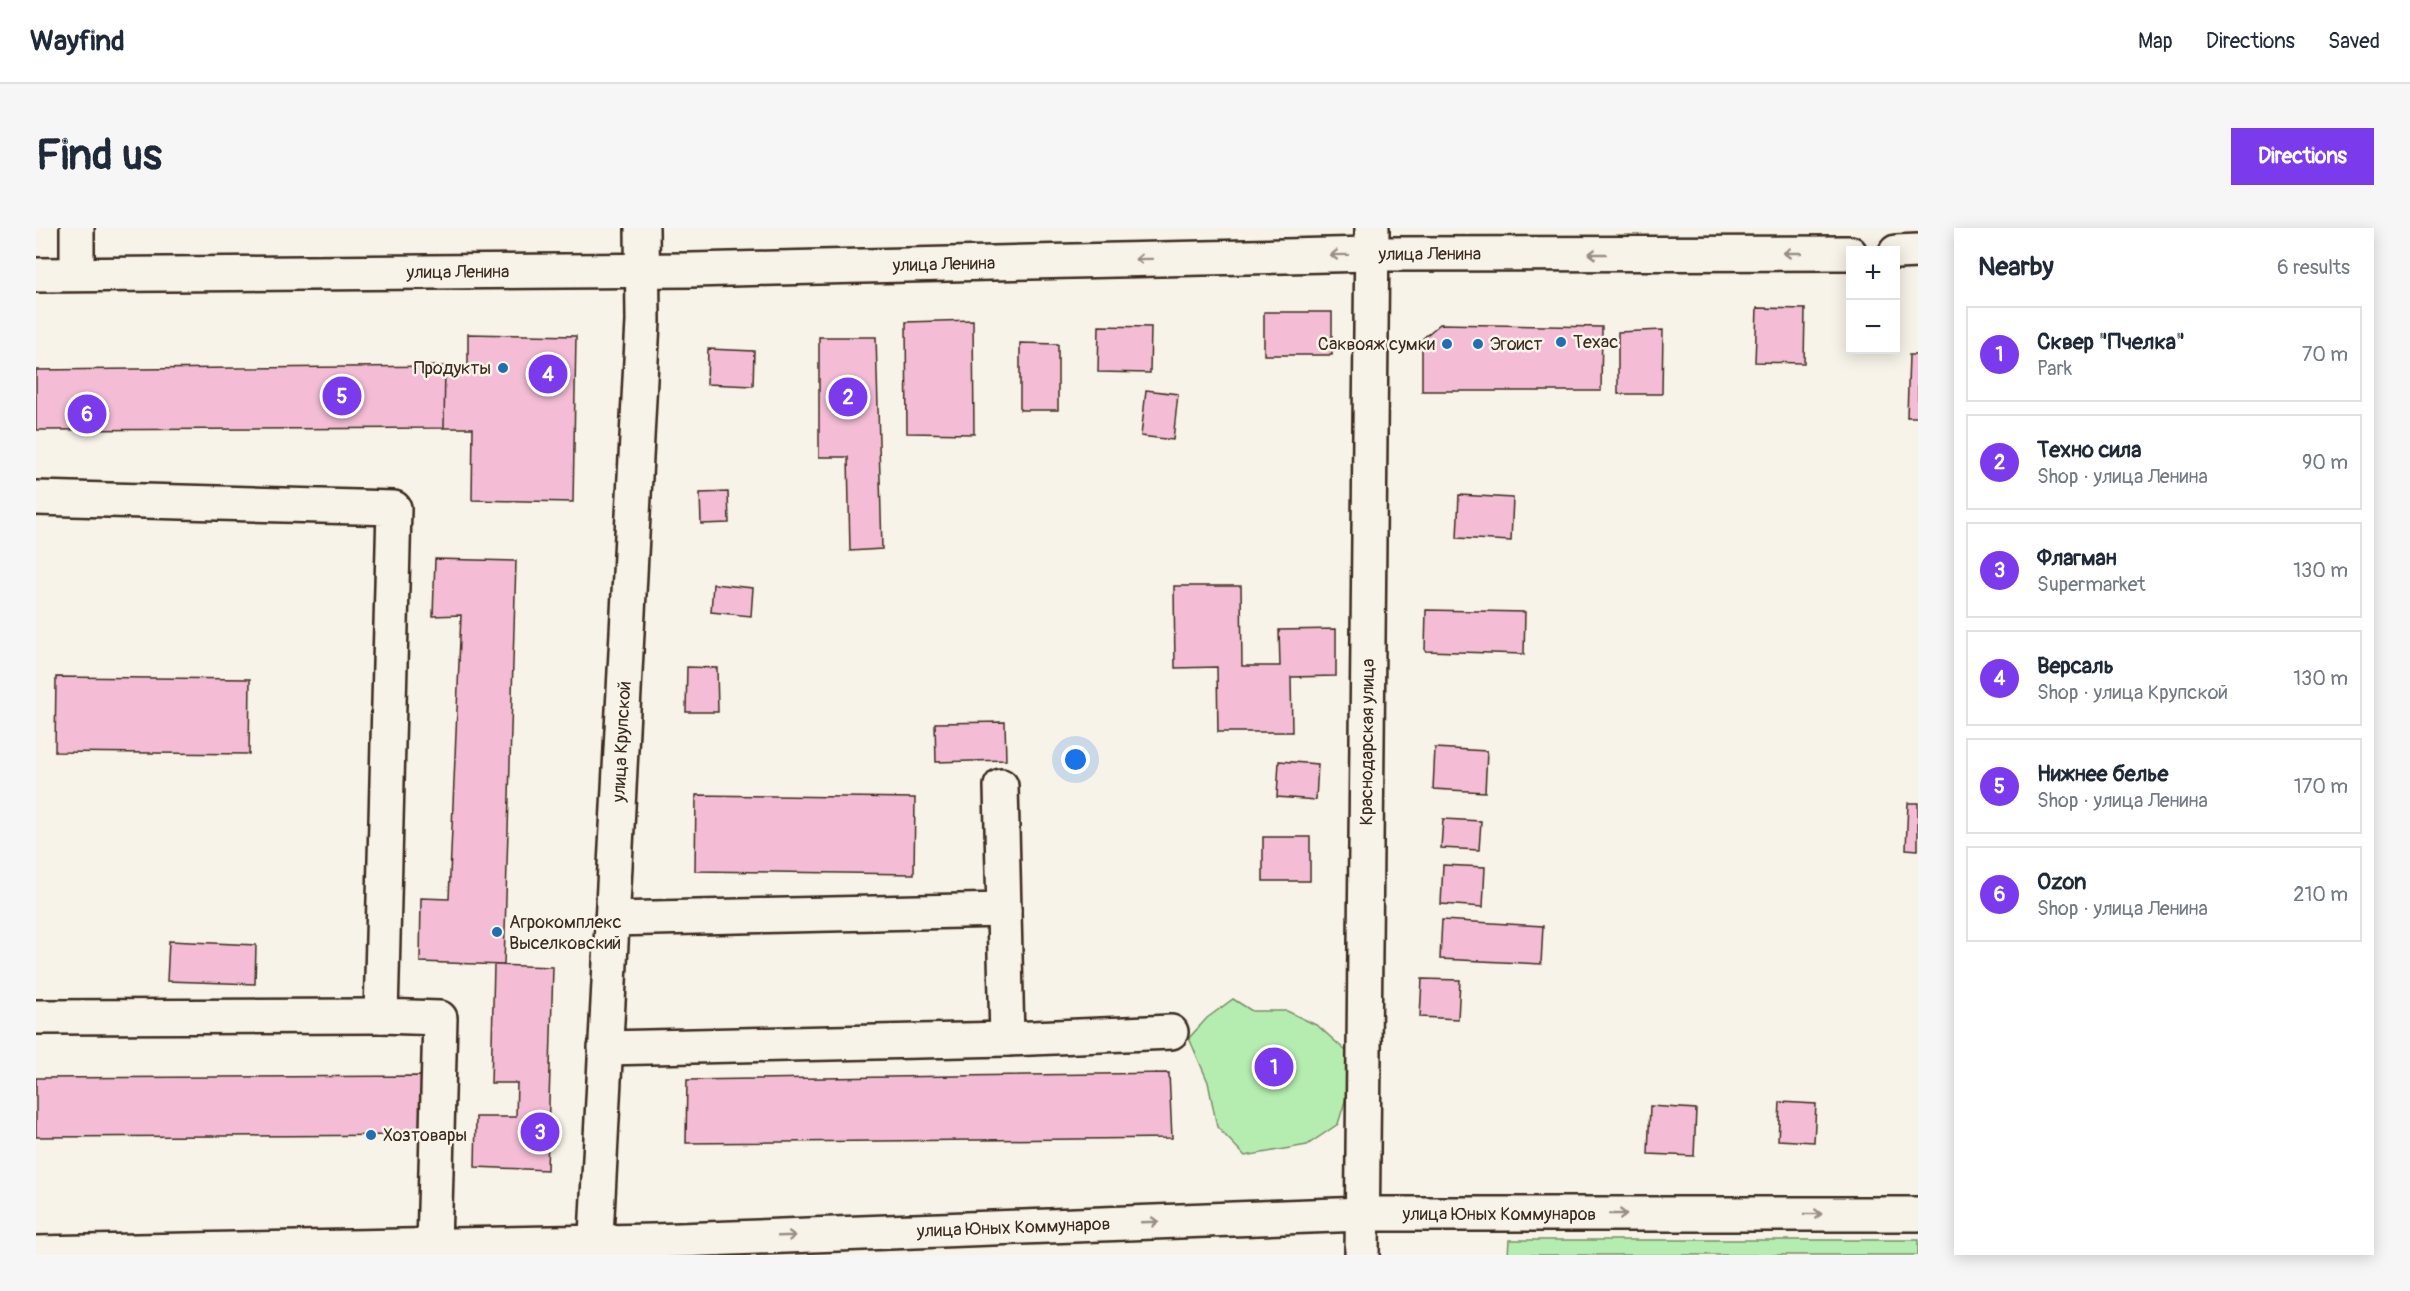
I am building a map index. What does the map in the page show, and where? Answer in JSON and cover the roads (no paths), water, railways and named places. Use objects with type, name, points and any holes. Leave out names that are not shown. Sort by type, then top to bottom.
[{"type":"street","points":[[77,228],[77,274]]},
{"type":"street","name":"улица Крупской","points":[[595,1249],[643,321],[642,228]]},
{"type":"street","points":[[1885,228],[1885,246]]},
{"type":"street","name":"улица Ленина","points":[[36,275],[642,271],[1372,241],[1846,253]]},
{"type":"street","name":"Краснодарская улица","points":[[1362,1255],[1372,241]]},
{"type":"street","points":[[1900,252],[1918,251]]},
{"type":"street","points":[[36,498],[394,508],[381,1017]]},
{"type":"street","points":[[1001,786],[1007,1039]]},
{"type":"street","points":[[612,919],[1004,910]]},
{"type":"street","points":[[36,1017],[440,1018],[434,1246]]},
{"type":"street","points":[[605,1048],[1007,1039],[1171,1032]]},
{"type":"street","name":"улица Юных Коммунаров","points":[[36,1253],[434,1246],[595,1249],[1363,1214],[1918,1214]]},
{"type":"place","name":"Техас","points":[[1561,342]]},
{"type":"place","name":"Саквояж сумки","points":[[1447,344]]},
{"type":"place","name":"Эгоист","points":[[1478,344]]},
{"type":"place","name":"Продукты","points":[[503,368]]},
{"type":"place","name":"Версаль","points":[[548,374]]},
{"type":"place","name":"Нижнее белье","points":[[342,396]]},
{"type":"place","name":"Техно сила","points":[[848,397]]},
{"type":"place","name":"Ozon","points":[[87,414]]},
{"type":"place","name":"Агрокомплекс Выселковский","points":[[497,932]]},
{"type":"place","name":"Сквер \"Пчелка\"","points":[[1274,1067]]},
{"type":"place","name":"Флагман","points":[[540,1132]]},
{"type":"place","name":"Хозтовары","points":[[371,1135]]}]
